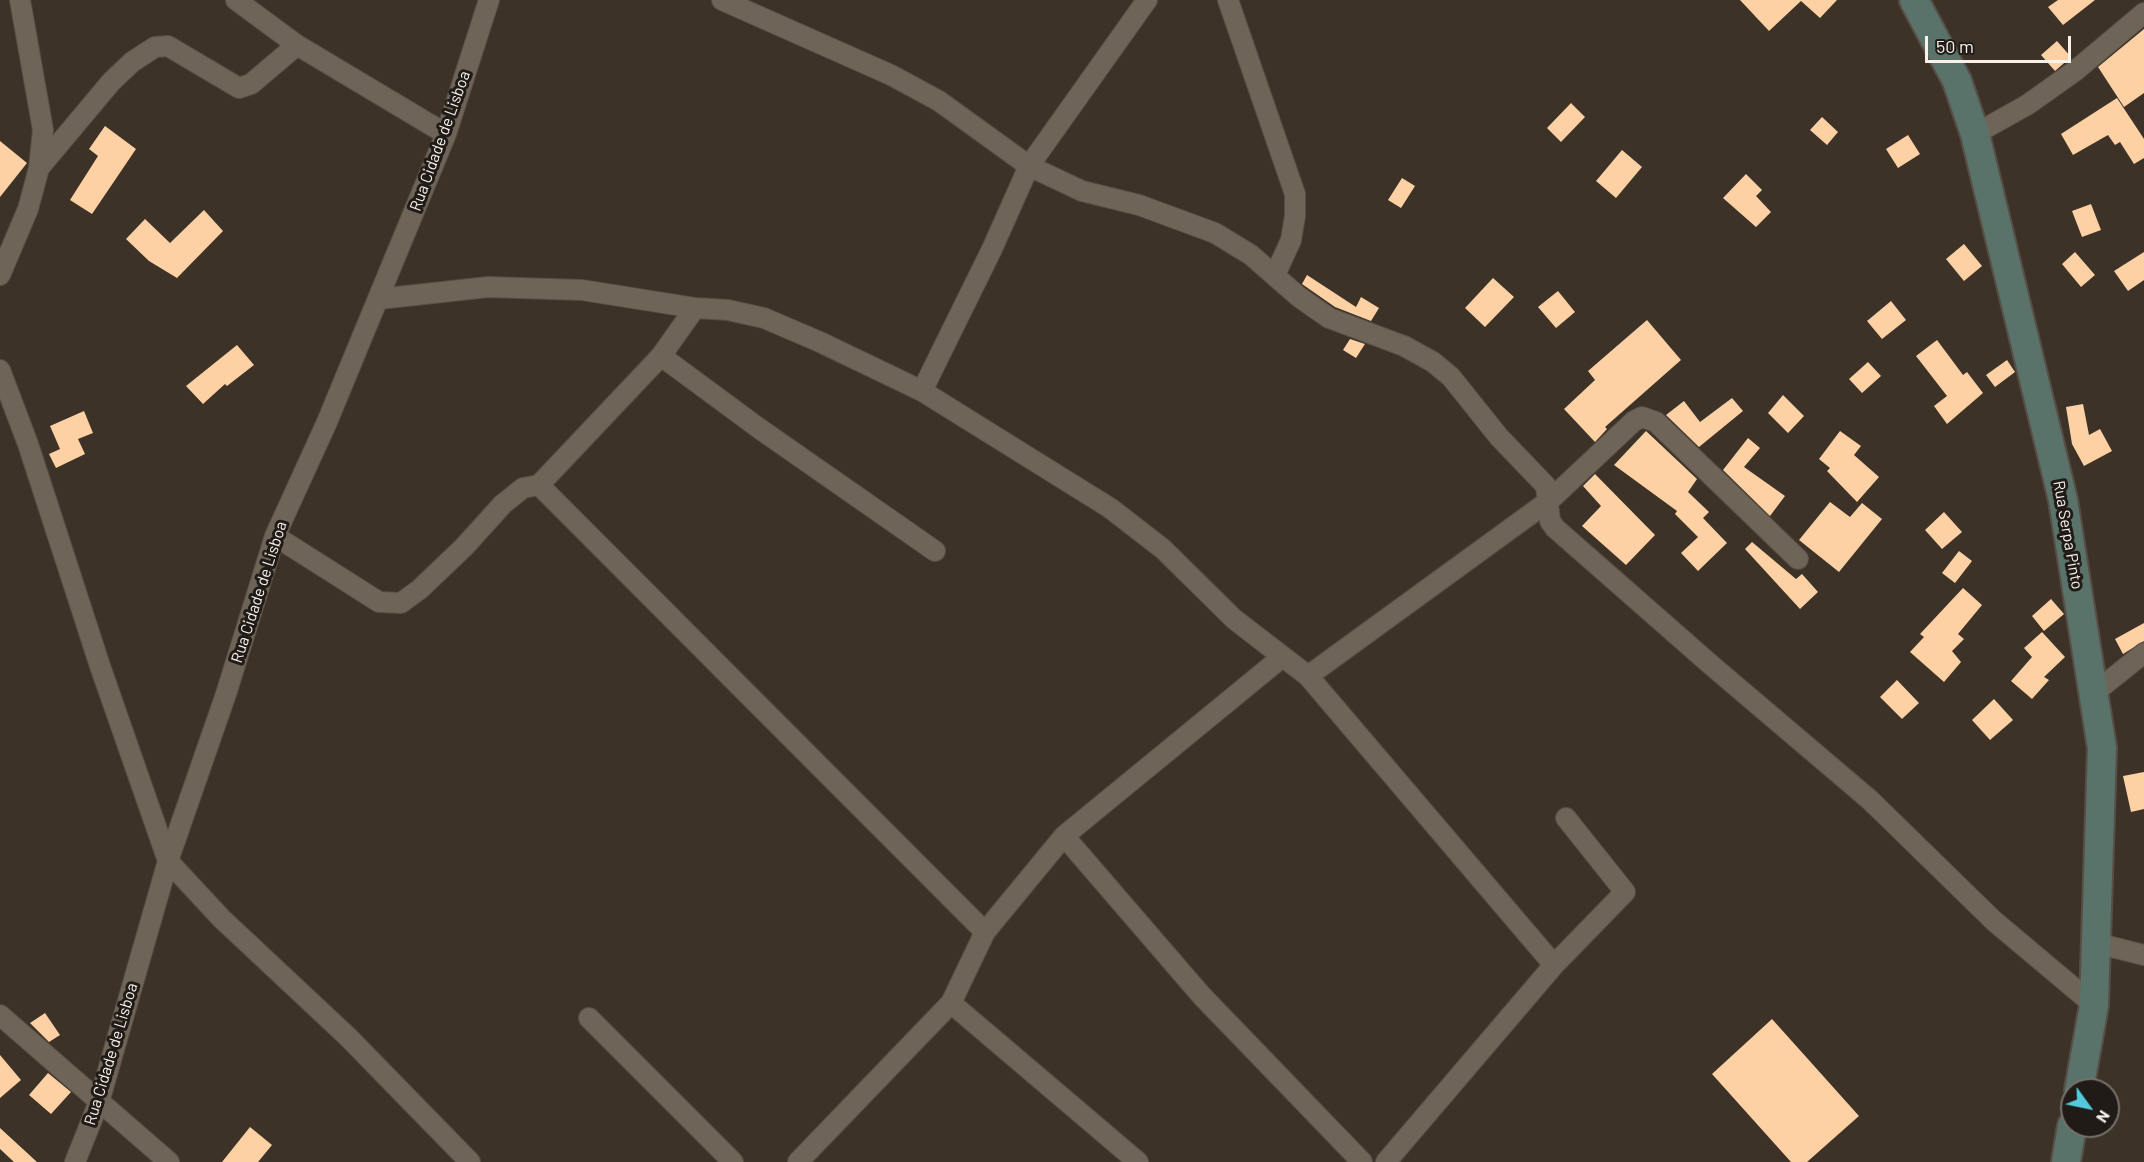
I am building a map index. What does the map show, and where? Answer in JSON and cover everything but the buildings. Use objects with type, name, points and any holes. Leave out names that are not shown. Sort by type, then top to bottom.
[{"type":"street","points":[[0,275],[5,250],[28,210],[39,168],[43,130],[20,0]]},
{"type":"street","points":[[236,0],[297,45],[446,134]]},
{"type":"street","name":"Rua Cidade de Lisboa","points":[[75,1162],[99,1102],[168,861],[226,694],[275,536],[379,299],[446,134],[489,0]]},
{"type":"street","points":[[722,0],[891,75],[939,101],[1029,166],[1082,191],[1148,208],[1215,233],[1251,255],[1299,297],[1329,318],[1404,346],[1442,370],[1499,437],[1546,486],[1550,500],[1550,521],[1555,528],[1870,800],[1994,921],[2094,1005]]},
{"type":"street","points":[[922,391],[992,249],[1029,166],[1148,0]]},
{"type":"street","points":[[1228,0],[1295,195],[1295,216],[1291,240],[1275,274]]},
{"type":"street","name":"Rua Serpa Pinto","points":[[1914,0],[1957,81],[1976,134],[2063,500],[2094,693],[2102,748],[2094,1005],[2081,1078]]},
{"type":"street","points":[[1976,134],[2027,105],[2075,71],[2144,13]]},
{"type":"street","points":[[39,168],[111,82],[132,62],[155,47],[168,46],[239,88],[251,84],[297,45]]},
{"type":"street","points":[[379,299],[488,287],[582,290],[696,308],[728,310],[764,318],[922,391],[1110,508],[1163,549],[1234,619],[1281,658],[1308,676],[1554,966]]},
{"type":"street","points":[[275,536],[379,602],[401,603],[420,590],[503,504],[523,488],[539,485],[662,357],[696,308]]},
{"type":"street","points":[[662,357],[760,429],[935,551]]},
{"type":"street","points":[[0,370],[168,861],[222,919],[348,1037],[470,1162]]},
{"type":"street","points":[[1308,676],[1550,500],[1634,421],[1642,417],[1656,422],[1798,559]]},
{"type":"street","points":[[539,485],[985,932]]},
{"type":"street","points":[[2094,693],[2144,653]]},
{"type":"street","points":[[798,1162],[951,1004],[985,932],[1064,836],[1281,658]]},
{"type":"street","points":[[1386,1162],[1554,966],[1625,892],[1566,818]]},
{"type":"street","points":[[1064,836],[1201,995],[1362,1162]]},
{"type":"street","points":[[2096,944],[2144,955]]},
{"type":"street","points":[[951,1004],[1138,1162]]},
{"type":"street","points":[[0,1016],[169,1162]]},
{"type":"street","points":[[589,1018],[733,1162]]},
{"type":"street","points":[[2066,1162],[2070,1138]]}]
